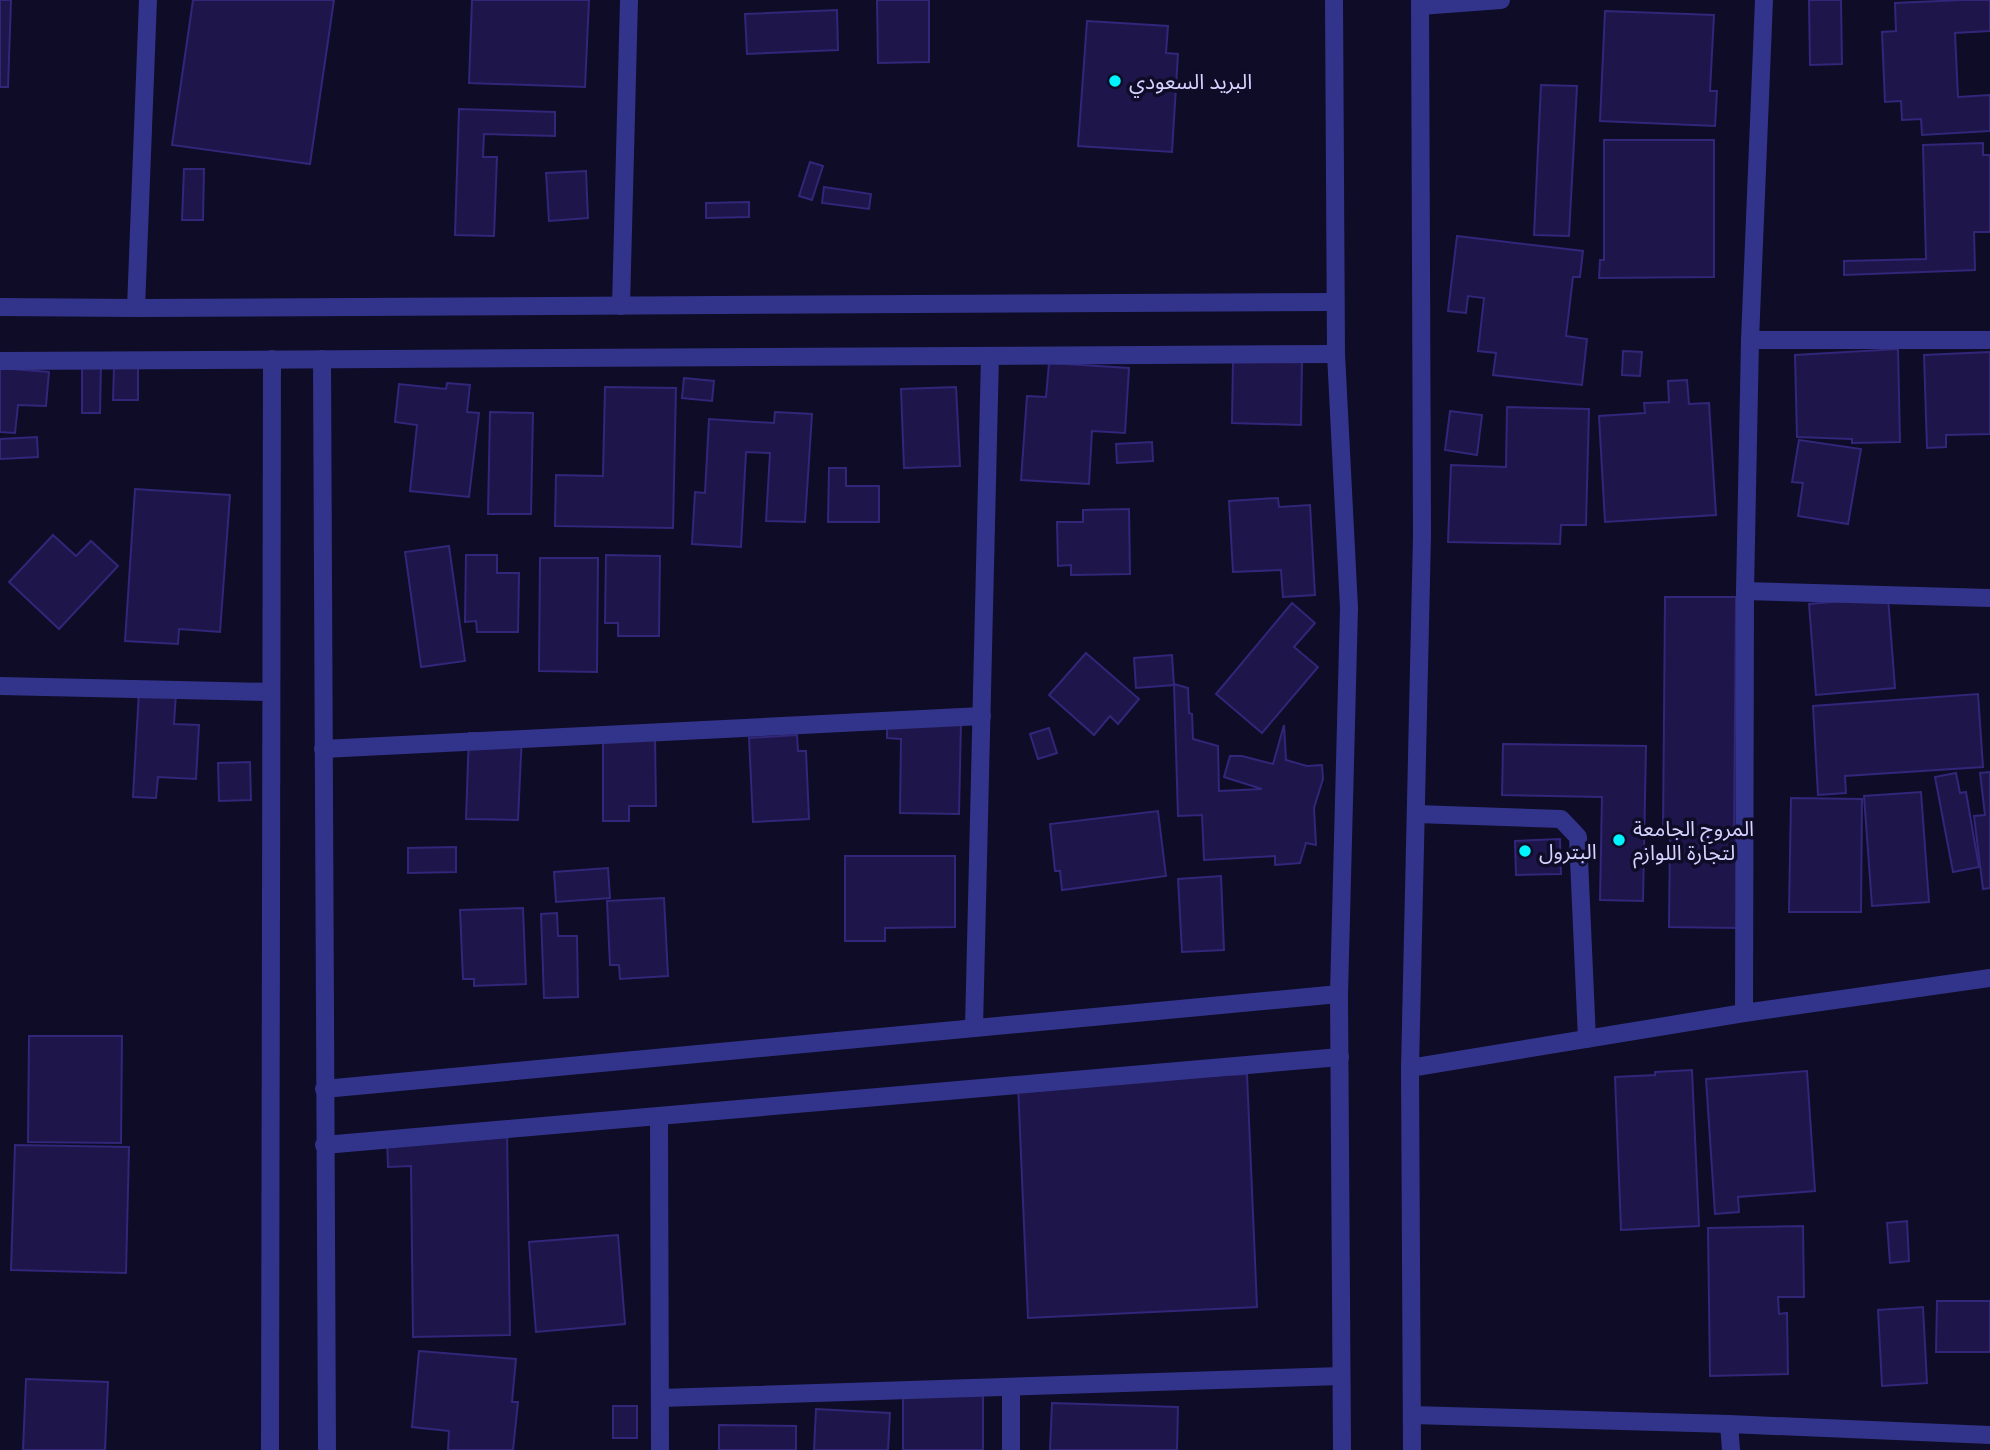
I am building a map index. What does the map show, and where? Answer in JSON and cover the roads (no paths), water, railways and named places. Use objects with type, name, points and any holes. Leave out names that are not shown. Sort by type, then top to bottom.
[{"type":"street","points":[[136,308],[148,0]]},
{"type":"street","points":[[621,306],[629,0]]},
{"type":"street","points":[[1334,0],[1334,302],[1349,608],[1339,994],[1342,1450]]},
{"type":"street","points":[[1412,1450],[1410,1068],[1422,535],[1420,3],[1501,0]]},
{"type":"street","points":[[1744,1013],[1745,591],[1750,340],[1764,0]]},
{"type":"street","points":[[0,307],[1334,302]]},
{"type":"street","points":[[1750,340],[1990,340]]},
{"type":"street","points":[[0,361],[1336,354]]},
{"type":"street","points":[[974,1028],[990,356]]},
{"type":"street","points":[[270,1450],[272,359]]},
{"type":"street","points":[[322,359],[327,1450]]},
{"type":"street","points":[[1745,591],[1990,598]]},
{"type":"street","points":[[0,686],[271,692]]},
{"type":"street","points":[[323,749],[982,716]]},
{"type":"street","points":[[1416,814],[1562,819],[1578,837],[1587,1039]]},
{"type":"street","points":[[1410,1068],[1744,1013],[1990,978]]},
{"type":"street","points":[[324,1088],[1339,994]]},
{"type":"street","points":[[324,1145],[1340,1057]]},
{"type":"street","points":[[659,1116],[660,1450]]},
{"type":"street","points":[[660,1398],[1341,1376]]},
{"type":"street","points":[[1011,1387],[1011,1450]]},
{"type":"street","points":[[1412,1415],[1990,1435]]},
{"type":"street","points":[[1729,1424],[1731,1450]]},
{"type":"place","name":"البريد السعودي","points":[[1115,81]]},
{"type":"place","name":"المروج الجامعة لتجارة اللوازم","points":[[1619,840]]},
{"type":"place","name":"البترول","points":[[1525,851]]}]
